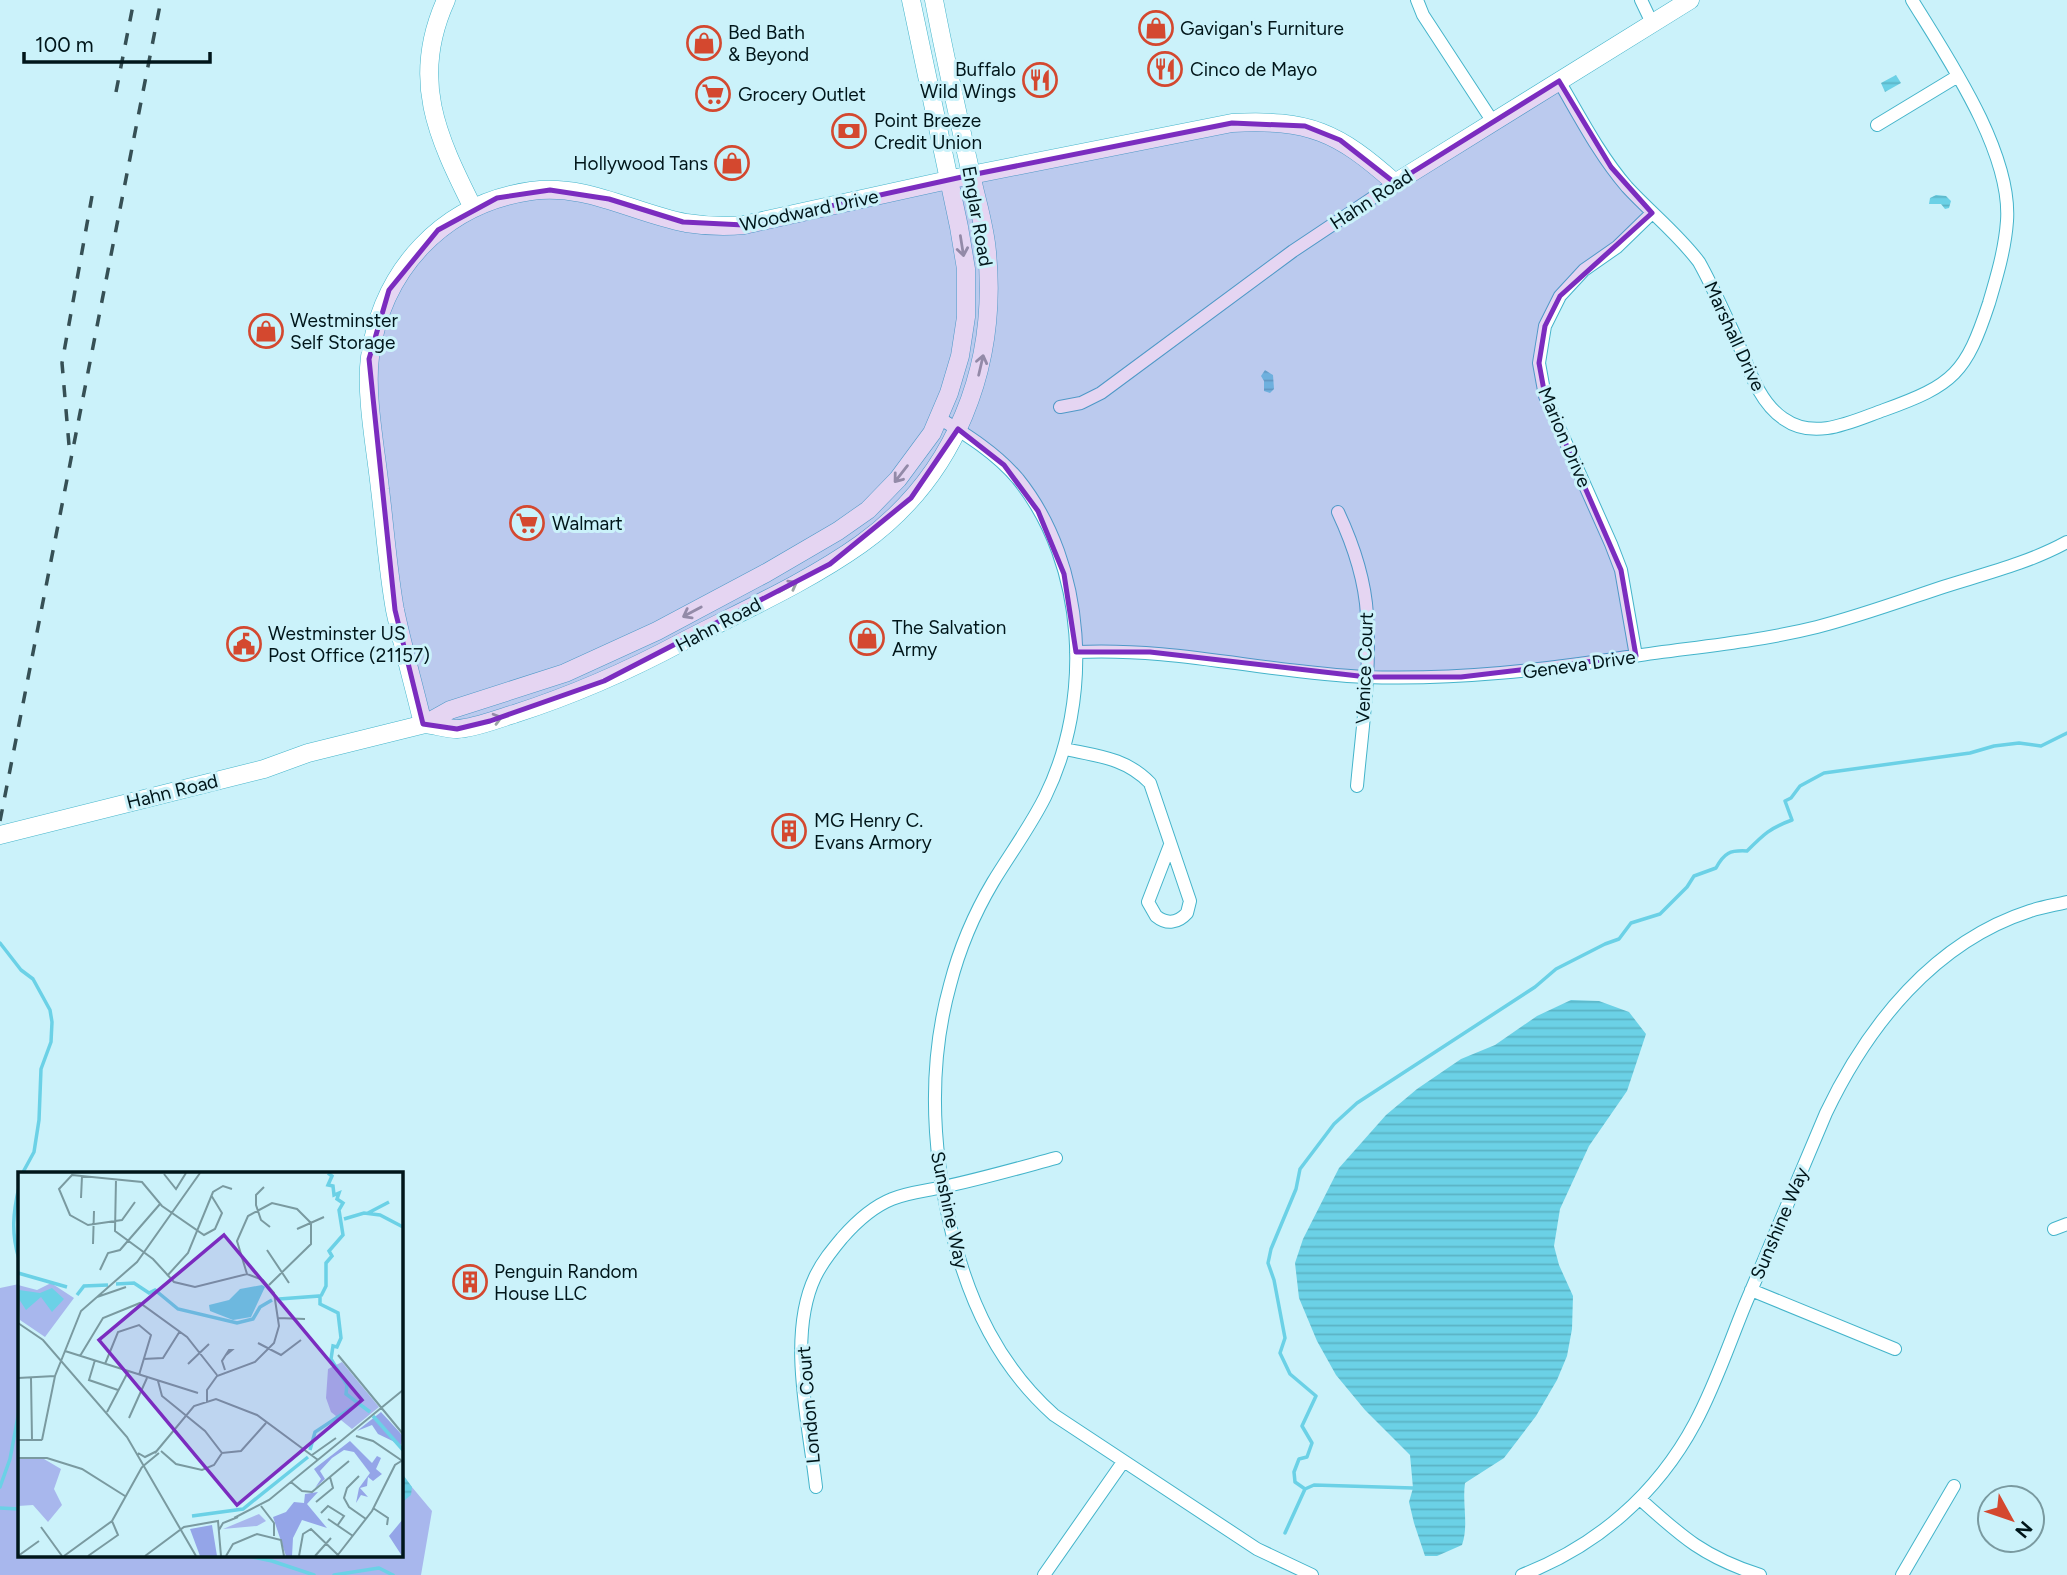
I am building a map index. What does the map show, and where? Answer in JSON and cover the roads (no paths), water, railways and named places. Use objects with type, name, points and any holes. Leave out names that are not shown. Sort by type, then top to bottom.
[{"type":"main road","points":[[446,0],[436,24],[428,78],[433,114],[444,149],[472,208]]},
{"type":"main road","name":"Englar Road","points":[[911,0],[950,179],[966,269],[966,317],[960,356],[939,418]]},
{"type":"main road","name":"Englar Road","points":[[934,0],[987,250],[989,326],[981,370],[958,429]]},
{"type":"main road","name":"Hahn Road","points":[[1395,183],[1690,0]]},
{"type":"main road","name":"Woodward Drive","points":[[424,724],[395,610],[371,399],[369,359],[377,322],[389,290],[405,265],[438,230],[472,208],[497,198],[532,191],[569,191],[609,199],[683,222],[729,226],[778,219],[950,179],[1233,124],[1270,121],[1305,126],[1340,140],[1368,159],[1395,183]]},
{"type":"main road","name":"Hahn Road","points":[[0,835],[264,769],[308,753],[424,724],[450,710],[565,673],[657,631],[838,531],[868,510],[898,479],[932,433],[939,418]]},
{"type":"main road","name":"Hahn Road","points":[[424,724],[457,729],[490,721],[604,681],[830,564],[895,514],[927,479],[958,429]]},
{"type":"street","points":[[1416,0],[1493,122]]},
{"type":"street","points":[[1641,0],[1652,23]]},
{"type":"street","name":"Marshall Drive","points":[[1559,81],[1611,167],[1652,213],[1675,233],[1699,262],[1763,398],[1784,420],[1813,430],[1826,428],[1903,403],[1952,378],[1978,336],[1999,269],[2007,219],[2003,179],[1982,120],[1912,0]]},
{"type":"street","points":[[1877,125],[1958,76]]},
{"type":"street","name":"Hahn Road","points":[[1060,407],[1090,400],[1101,393],[1293,251],[1395,183]]},
{"type":"street","name":"Marion Drive","points":[[1636,656],[1621,570],[1545,396],[1539,363],[1545,326],[1560,296],[1584,270],[1616,247],[1652,213]]},
{"type":"street","name":"Sunshine Way","points":[[939,418],[958,429],[1004,465],[1017,479],[1038,511],[1064,575],[1074,620],[1077,684],[1065,750],[1045,798],[980,905],[950,984],[937,1045],[934,1080],[936,1142],[942,1187],[966,1283],[990,1337],[1004,1360],[1029,1391],[1054,1415],[1256,1549],[1312,1575]]},
{"type":"street","name":"Venice Court","points":[[1338,512],[1353,548],[1367,612],[1367,677],[1357,786]]},
{"type":"street","name":"Geneva Drive","points":[[1076,652],[1161,652],[1304,673],[1367,677],[1461,677],[1545,670],[1750,640],[1818,626],[1981,575],[2067,542]]},
{"type":"street","points":[[1065,750],[1114,760],[1138,771],[1150,783],[1190,901],[1183,918],[1171,922],[1156,916],[1148,902],[1170,845]]},
{"type":"street","name":"Sunshine Way","points":[[1522,1575],[1577,1549],[1618,1520],[1662,1474],[1696,1422],[1839,1084],[1882,1018],[1925,973],[1972,940],[2029,911],[2067,902]]},
{"type":"street","name":"London Court","points":[[816,1487],[805,1400],[802,1339],[806,1302],[814,1278],[829,1254],[854,1224],[890,1199],[1056,1158]]},
{"type":"street","points":[[1751,1290],[1895,1349]]},
{"type":"street","points":[[1044,1575],[1123,1462]]},
{"type":"street","points":[[1902,1575],[1954,1486]]},
{"type":"street","points":[[1640,1499],[1697,1548],[1718,1560],[1760,1575]]},
{"type":"waterway","points":[[1285,1533],[1305,1489],[1295,1482],[1294,1472],[1299,1459],[1307,1457],[1312,1443],[1302,1426],[1316,1396],[1290,1374],[1280,1353],[1285,1338],[1268,1263],[1271,1249],[1296,1189],[1300,1169],[1334,1124],[1357,1103],[1535,987],[1556,969],[1619,939],[1631,923],[1660,914],[1687,887],[1694,876],[1716,868],[1728,854],[1747,851],[1768,832],[1792,820],[1785,801],[1791,798],[1800,786],[1824,773],[1970,753],[1994,746],[2019,743],[2041,746],[2067,733]]},
{"type":"waterway","points":[[0,943],[21,970],[33,979],[50,1010],[52,1022],[51,1042],[41,1069],[39,1120],[34,1152],[23,1172]]},
{"type":"waterway","points":[[18,1192],[14,1223],[18,1254]]},
{"type":"waterway","points":[[0,1487],[10,1459],[18,1416]]},
{"type":"waterway","points":[[1305,1489],[1314,1485],[1413,1488]]},
{"type":"waterway","points":[[0,1508],[18,1509]]},
{"type":"waterway","points":[[258,1558],[314,1575]]},
{"type":"waterway","points":[[334,1575],[379,1568],[393,1575]]},
{"type":"railway","points":[[116,92],[134,0]]},
{"type":"railway","points":[[0,821],[161,0]]},
{"type":"railway","points":[[69,445],[62,363],[92,196]]},
{"type":"place","name":"Gavigan's Furniture","points":[[1156,28]]},
{"type":"place","name":"Bed Bath & Beyond","points":[[704,43]]},
{"type":"place","name":"Cinco de Mayo","points":[[1165,69]]},
{"type":"place","name":"Buffalo Wild Wings","points":[[1040,80]]},
{"type":"place","name":"Grocery Outlet","points":[[713,94]]},
{"type":"place","name":"Point Breeze Credit Union","points":[[849,131]]},
{"type":"place","name":"Hollywood Tans","points":[[732,163]]},
{"type":"place","name":"Westminster Self Storage","points":[[266,331]]},
{"type":"place","name":"Walmart","points":[[527,523]]},
{"type":"place","name":"The Salvation Army","points":[[867,638]]},
{"type":"place","name":"Westminster US Post Office (21157)","points":[[244,644]]},
{"type":"place","name":"MG Henry C. Evans Armory","points":[[789,831]]},
{"type":"place","name":"Penguin Random House LLC","points":[[470,1282]]}]
